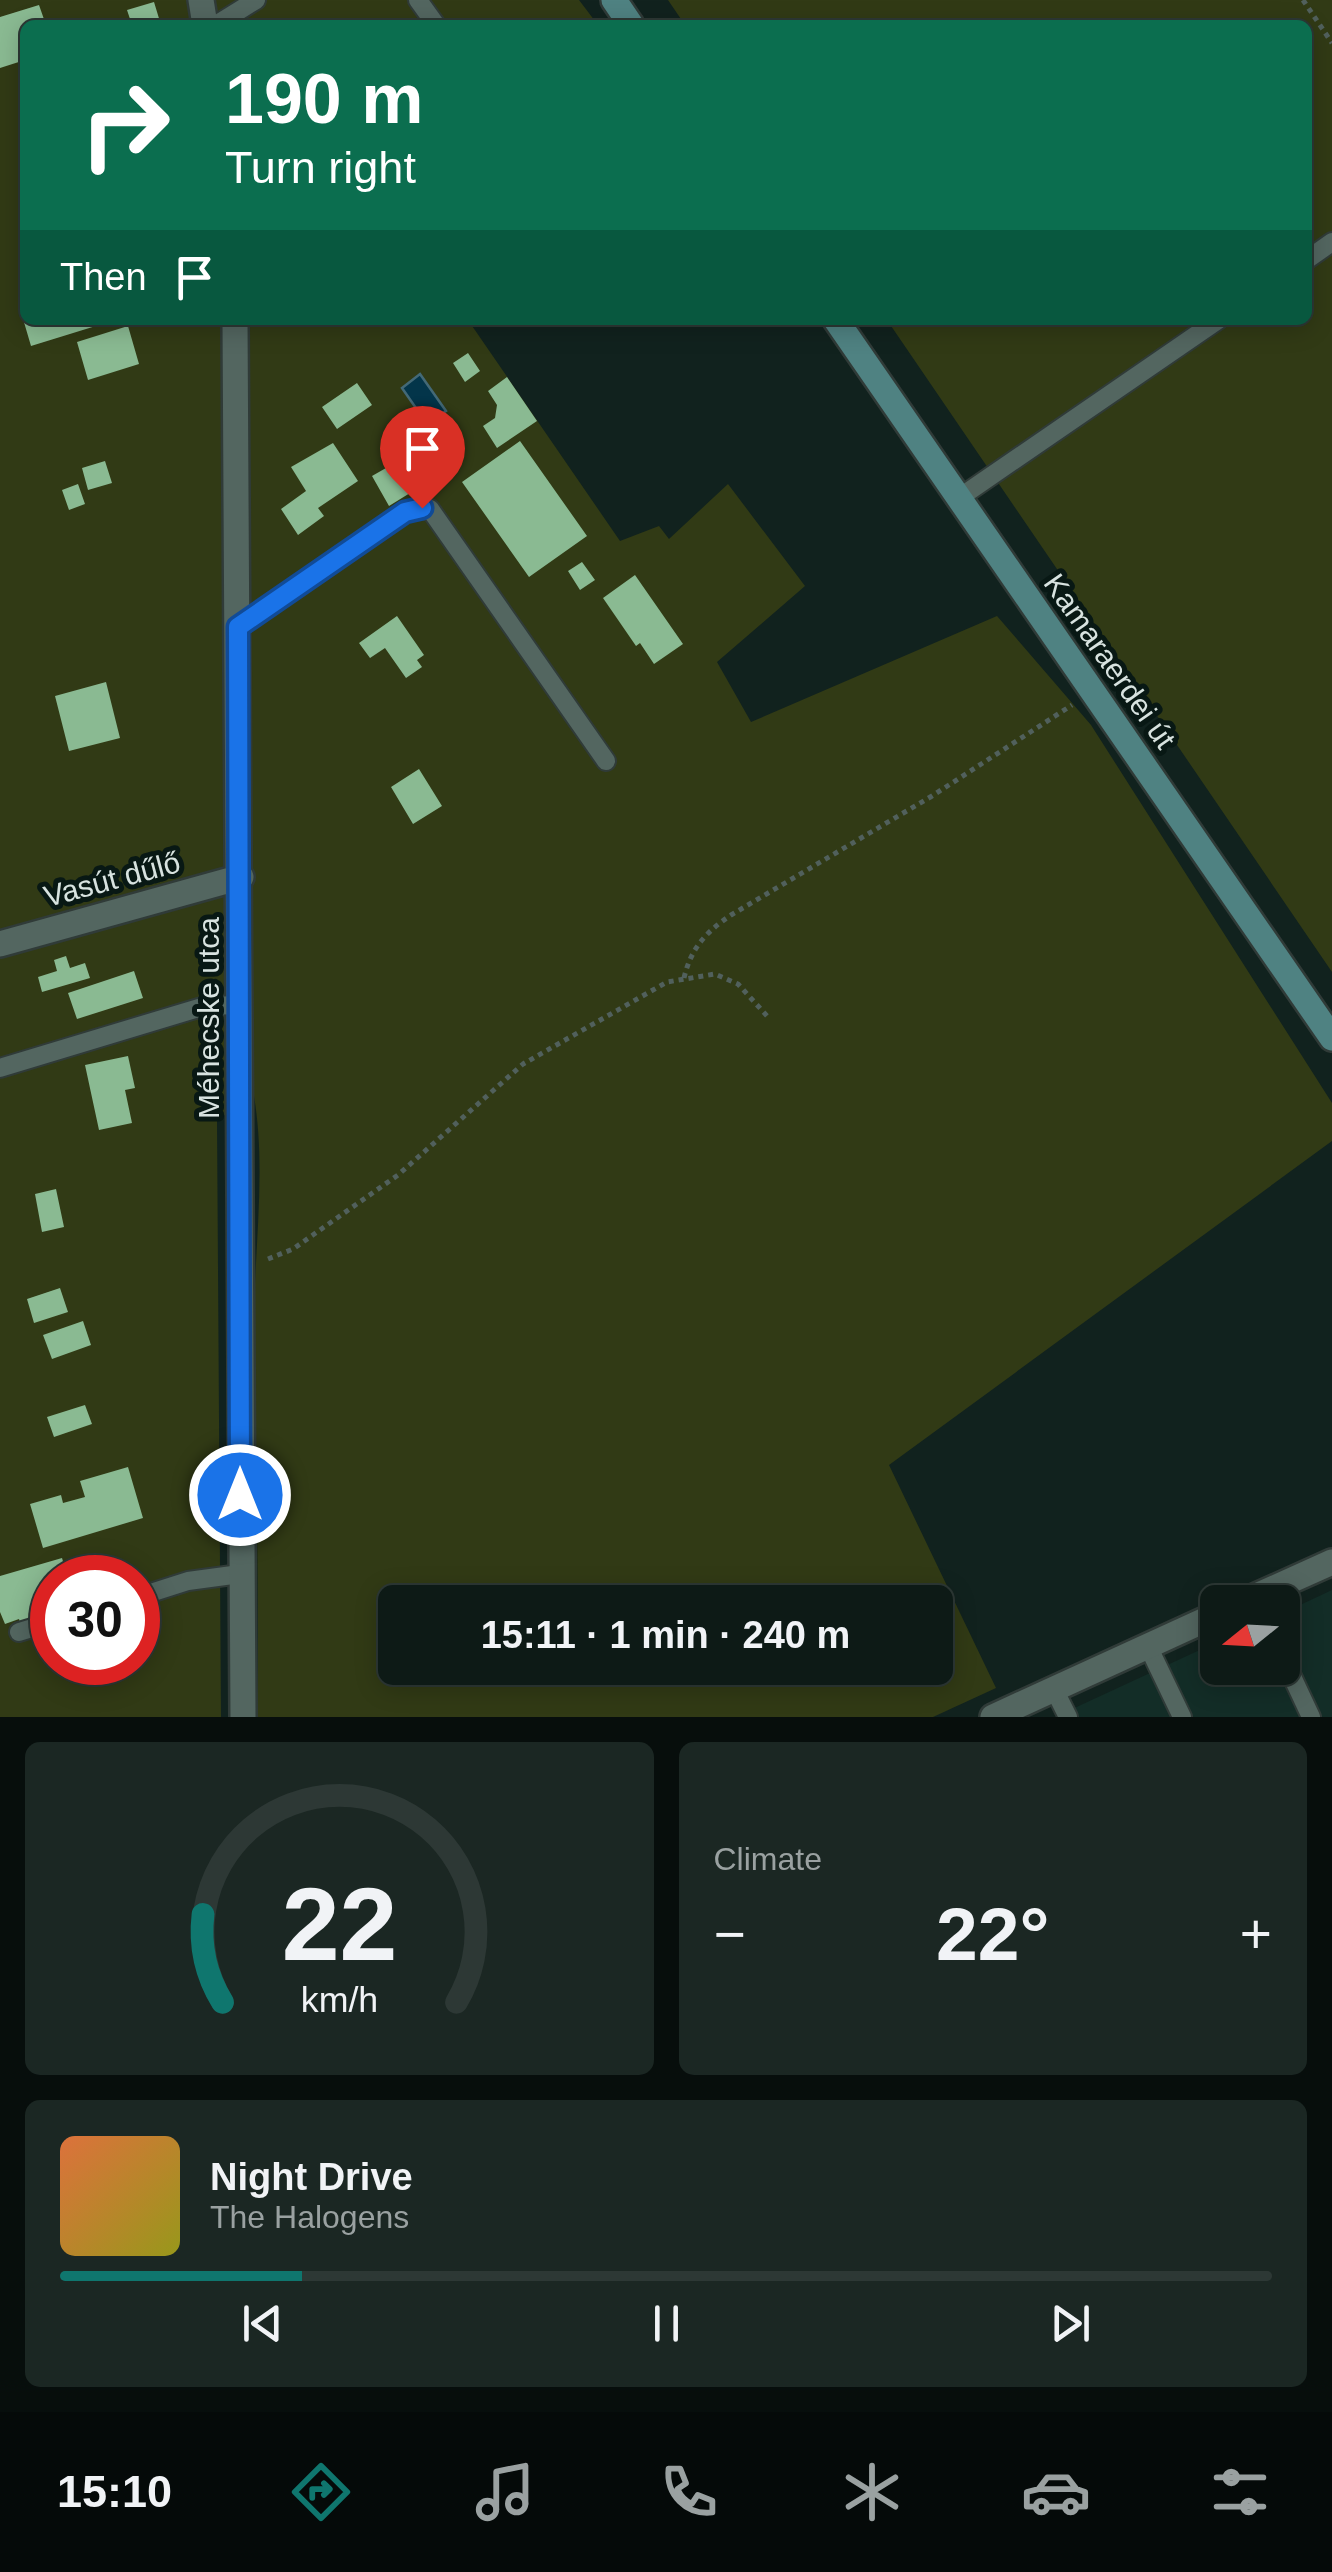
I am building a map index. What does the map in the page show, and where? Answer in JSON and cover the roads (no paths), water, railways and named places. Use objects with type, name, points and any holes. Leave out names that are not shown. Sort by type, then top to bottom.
[{"type":"street","name":"Méhecske utca","points":[[234,325],[241,877],[243,1717]]},
{"type":"street","name":"Kamaraerdei út","points":[[839,325],[1332,1038]]},
{"type":"street","name":"Vasút dűlő","points":[[0,944],[241,877]]},
{"type":"street","points":[[1284,1585],[1332,1562]]},
{"type":"street","points":[[993,1717],[1200,1622]]},
{"type":"lane","points":[[224,20],[256,0]]},
{"type":"lane","points":[[959,498],[1211,325]]},
{"type":"lane","points":[[238,627],[405,512],[430,509],[606,761]]},
{"type":"lane","points":[[0,1068],[205,1006],[240,1005]]},
{"type":"lane","points":[[160,1590],[240,1574]]},
{"type":"lane","points":[[19,1632],[30,1629]]},
{"type":"lane","points":[[1148,1646],[1182,1717]]},
{"type":"lane","points":[[1296,1685],[1311,1717]]},
{"type":"lane","points":[[1054,1689],[1067,1716]]},
{"type":"water","points":[[420,374],[446,411],[427,424],[402,388]]}]
